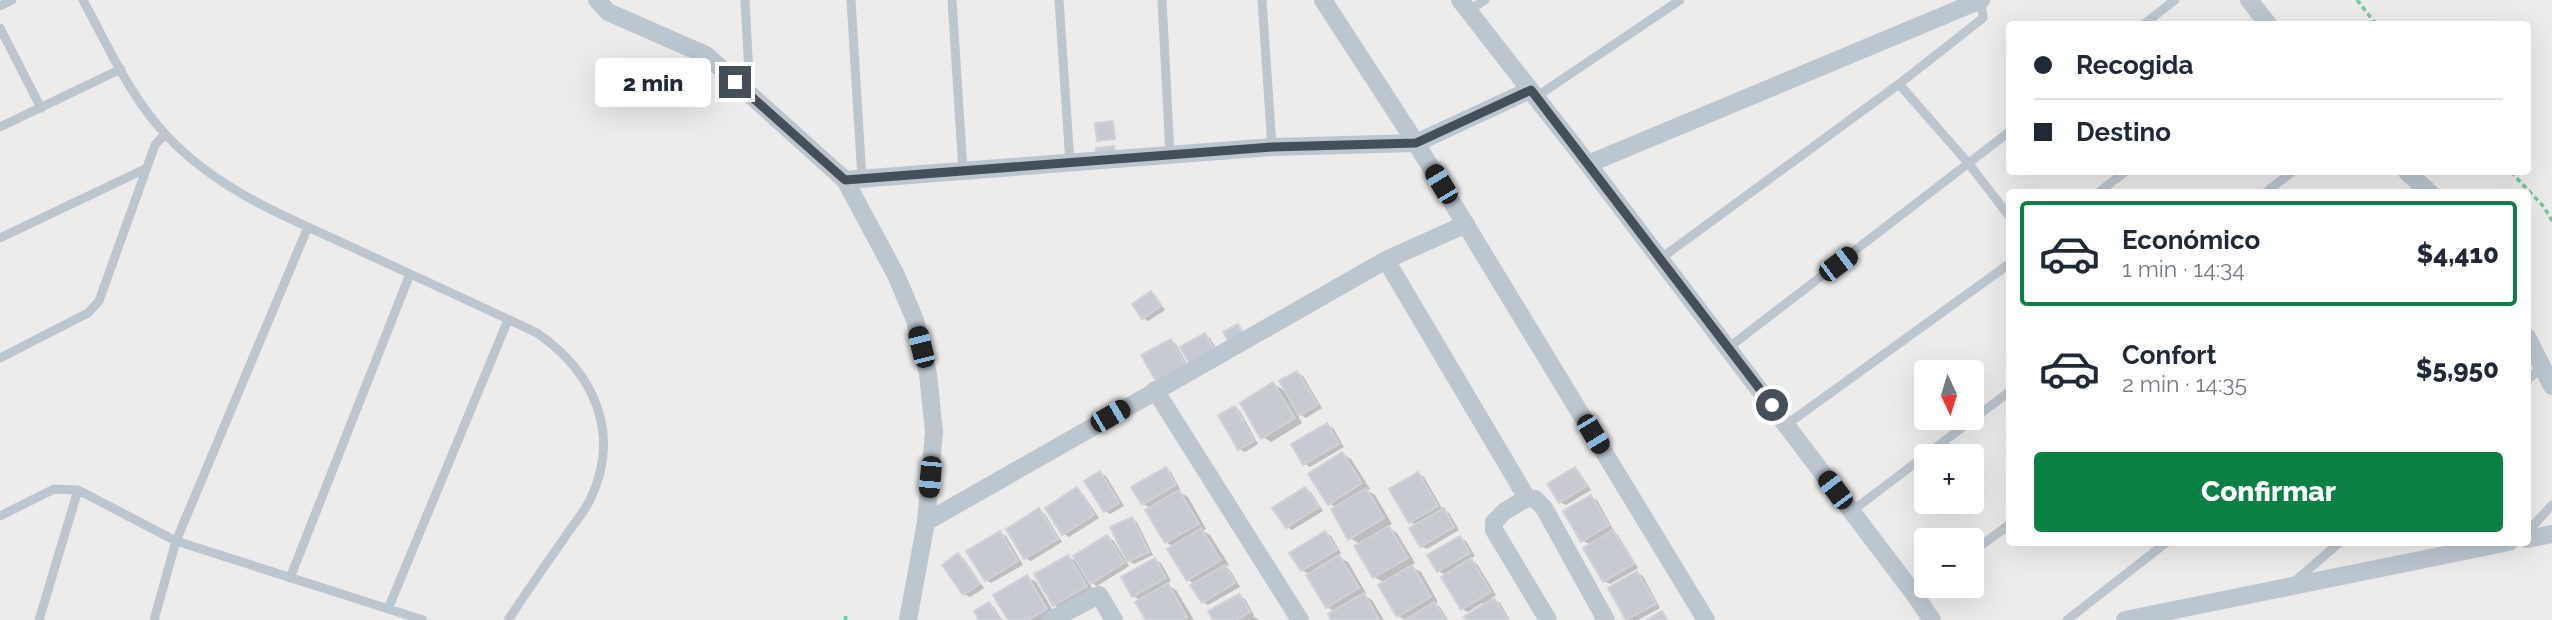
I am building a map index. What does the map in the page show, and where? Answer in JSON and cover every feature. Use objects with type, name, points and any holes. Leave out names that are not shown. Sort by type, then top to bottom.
[{"type":"street","points":[[597,0],[608,12],[706,55],[750,95],[854,180],[915,320],[925,360],[934,432],[926,522],[908,620]]},
{"type":"street","points":[[1323,0],[1416,143],[1706,620]]},
{"type":"street","points":[[1588,163],[1981,0]]},
{"type":"street","points":[[2249,0],[2266,21]]},
{"type":"street","points":[[1464,5],[1588,163],[1852,511],[1918,593],[1932,620]]},
{"type":"street","points":[[854,180],[1272,147],[1416,143],[1533,94]]},
{"type":"street","points":[[2410,175],[2425,189]]},
{"type":"street","points":[[926,522],[1386,260],[1465,224]]},
{"type":"street","points":[[1386,260],[1527,498]]},
{"type":"street","points":[[2531,345],[2552,386]]},
{"type":"street","points":[[1155,390],[1300,620]]},
{"type":"street","points":[[1548,620],[1494,530],[1494,522],[1505,511],[1527,498],[1535,499],[1544,509],[1606,620]]},
{"type":"street","points":[[2531,538],[2552,534]]},
{"type":"street","points":[[2124,620],[2489,546]]},
{"type":"street","points":[[1051,620],[1099,596],[1114,620]]},
{"type":"lane","points":[[0,6],[12,0]]},
{"type":"lane","points":[[83,0],[134,92],[165,134],[206,172],[229,188],[308,228],[537,333],[579,371],[597,405],[604,442],[604,460],[590,501],[508,620]]},
{"type":"lane","points":[[745,0],[750,95]]},
{"type":"lane","points":[[851,0],[854,180]]},
{"type":"lane","points":[[952,0],[963,171]]},
{"type":"lane","points":[[1059,0],[1070,163]]},
{"type":"lane","points":[[1161,0],[1170,155]]},
{"type":"lane","points":[[1262,0],[1272,147]]},
{"type":"lane","points":[[1464,5],[1485,0]]},
{"type":"lane","points":[[1533,94],[1681,0]]},
{"type":"lane","points":[[1660,258],[1899,84],[1983,18],[1981,0]]},
{"type":"lane","points":[[2148,21],[2175,0]]},
{"type":"lane","points":[[0,28],[41,108]]},
{"type":"lane","points":[[0,127],[121,69]]},
{"type":"lane","points":[[1899,84],[1969,164],[2006,212]]},
{"type":"lane","points":[[0,358],[80,318],[94,307],[103,293],[145,169],[155,145],[165,134]]},
{"type":"lane","points":[[1728,348],[2006,134]]},
{"type":"lane","points":[[0,238],[145,169]]},
{"type":"lane","points":[[2103,189],[2121,175]]},
{"type":"lane","points":[[2270,189],[2288,175]]},
{"type":"lane","points":[[154,620],[176,541],[308,228]]},
{"type":"lane","points":[[1786,425],[2006,266]]},
{"type":"lane","points":[[290,578],[410,274]]},
{"type":"lane","points":[[388,609],[508,320]]},
{"type":"lane","points":[[2531,377],[2542,367]]},
{"type":"lane","points":[[1852,511],[2006,394]]},
{"type":"lane","points":[[0,516],[54,489],[78,490],[176,541],[423,620]]},
{"type":"lane","points":[[40,620],[78,490]]},
{"type":"lane","points":[[2531,528],[2552,505]]},
{"type":"lane","points":[[1984,543],[2006,527]]},
{"type":"lane","points":[[2067,620],[2162,546]]},
{"type":"lane","points":[[2288,587],[2335,546]]},
{"type":"path","points":[[2357,0],[2374,21]]},
{"type":"path","points":[[2514,175],[2527,189]]},
{"type":"path","points":[[2531,193],[2552,221]]},
{"type":"building","points":[[1113,121],[1115,139],[1097,141],[1095,123]]},
{"type":"building","points":[[1114,146],[1115,157],[1096,158],[1096,148]]},
{"type":"building","points":[[1151,291],[1161,306],[1142,319],[1132,304]]},
{"type":"building","points":[[1238,324],[1245,337],[1230,344],[1223,332]]},
{"type":"building","points":[[1205,333],[1216,353],[1191,367],[1180,347]]},
{"type":"building","points":[[1171,339],[1188,369],[1158,385],[1141,355]]},
{"type":"building","points":[[1297,371],[1318,405],[1299,416],[1279,381]]},
{"type":"building","points":[[1273,382],[1295,418],[1261,439],[1240,403]]},
{"type":"building","points":[[1235,406],[1254,441],[1238,450],[1218,415]]},
{"type":"building","points":[[1327,423],[1339,444],[1303,465],[1291,444]]},
{"type":"building","points":[[1342,452],[1362,483],[1328,505],[1308,474]]},
{"type":"building","points":[[1166,467],[1176,485],[1142,505],[1131,487]]},
{"type":"building","points":[[1575,467],[1587,486],[1559,503],[1547,484]]},
{"type":"building","points":[[1100,471],[1119,503],[1104,512],[1084,481]]},
{"type":"building","points":[[1418,472],[1438,506],[1409,523],[1389,489]]},
{"type":"building","points":[[1077,487],[1094,515],[1062,535],[1045,508]]},
{"type":"building","points":[[1305,487],[1319,507],[1286,528],[1272,508]]},
{"type":"building","points":[[1366,488],[1384,518],[1348,540],[1331,509]]},
{"type":"building","points":[[1179,490],[1199,524],[1165,543],[1145,510]]},
{"type":"building","points":[[1591,495],[1609,525],[1581,542],[1563,511]]},
{"type":"building","points":[[1039,508],[1058,539],[1024,559],[1006,529]]},
{"type":"building","points":[[1444,508],[1454,527],[1420,547],[1409,528]]},
{"type":"building","points":[[1132,517],[1149,552],[1127,562],[1110,527]]},
{"type":"building","points":[[1389,526],[1408,558],[1373,578],[1354,546]]},
{"type":"building","points":[[1201,528],[1221,560],[1187,581],[1167,549]]},
{"type":"building","points":[[1613,530],[1634,564],[1603,582],[1583,548]]},
{"type":"building","points":[[1000,531],[1018,561],[985,581],[966,551]]},
{"type":"building","points":[[1325,531],[1337,550],[1301,571],[1289,553]]},
{"type":"building","points":[[1107,535],[1124,563],[1090,584],[1073,556]]},
{"type":"building","points":[[1460,536],[1470,553],[1437,572],[1427,555]]},
{"type":"building","points":[[958,553],[980,584],[963,595],[942,565]]},
{"type":"building","points":[[1068,555],[1087,586],[1053,606],[1034,574]]},
{"type":"building","points":[[1339,555],[1359,588],[1326,608],[1306,575]]},
{"type":"building","points":[[1155,558],[1166,578],[1132,597],[1121,577]]},
{"type":"building","points":[[1471,558],[1491,592],[1461,610],[1441,577]]},
{"type":"building","points":[[1225,565],[1235,583],[1202,603],[1190,585]]},
{"type":"building","points":[[1412,565],[1431,597],[1397,617],[1378,585]]},
{"type":"building","points":[[1637,571],[1656,604],[1626,620],[1608,588]]},
{"type":"building","points":[[1027,575],[1047,609],[1028,620],[1008,620],[993,595]]},
{"type":"building","points":[[1168,583],[1187,617],[1181,620],[1146,620],[1135,602]]},
{"type":"building","points":[[1364,593],[1379,620],[1331,620],[1328,614]]},
{"type":"building","points":[[1239,594],[1250,612],[1236,620],[1213,620],[1208,611]]},
{"type":"building","points":[[1494,598],[1508,620],[1467,620],[1464,617]]},
{"type":"building","points":[[989,602],[1000,620],[979,620],[974,611]]},
{"type":"building","points":[[1434,602],[1446,620],[1405,620]]},
{"type":"building","points":[[1662,611],[1667,620],[1647,620]]},
{"type":"route","points":[[735,82],[845,180],[1272,147],[1416,143],[1531,90],[1772,405]]}]
